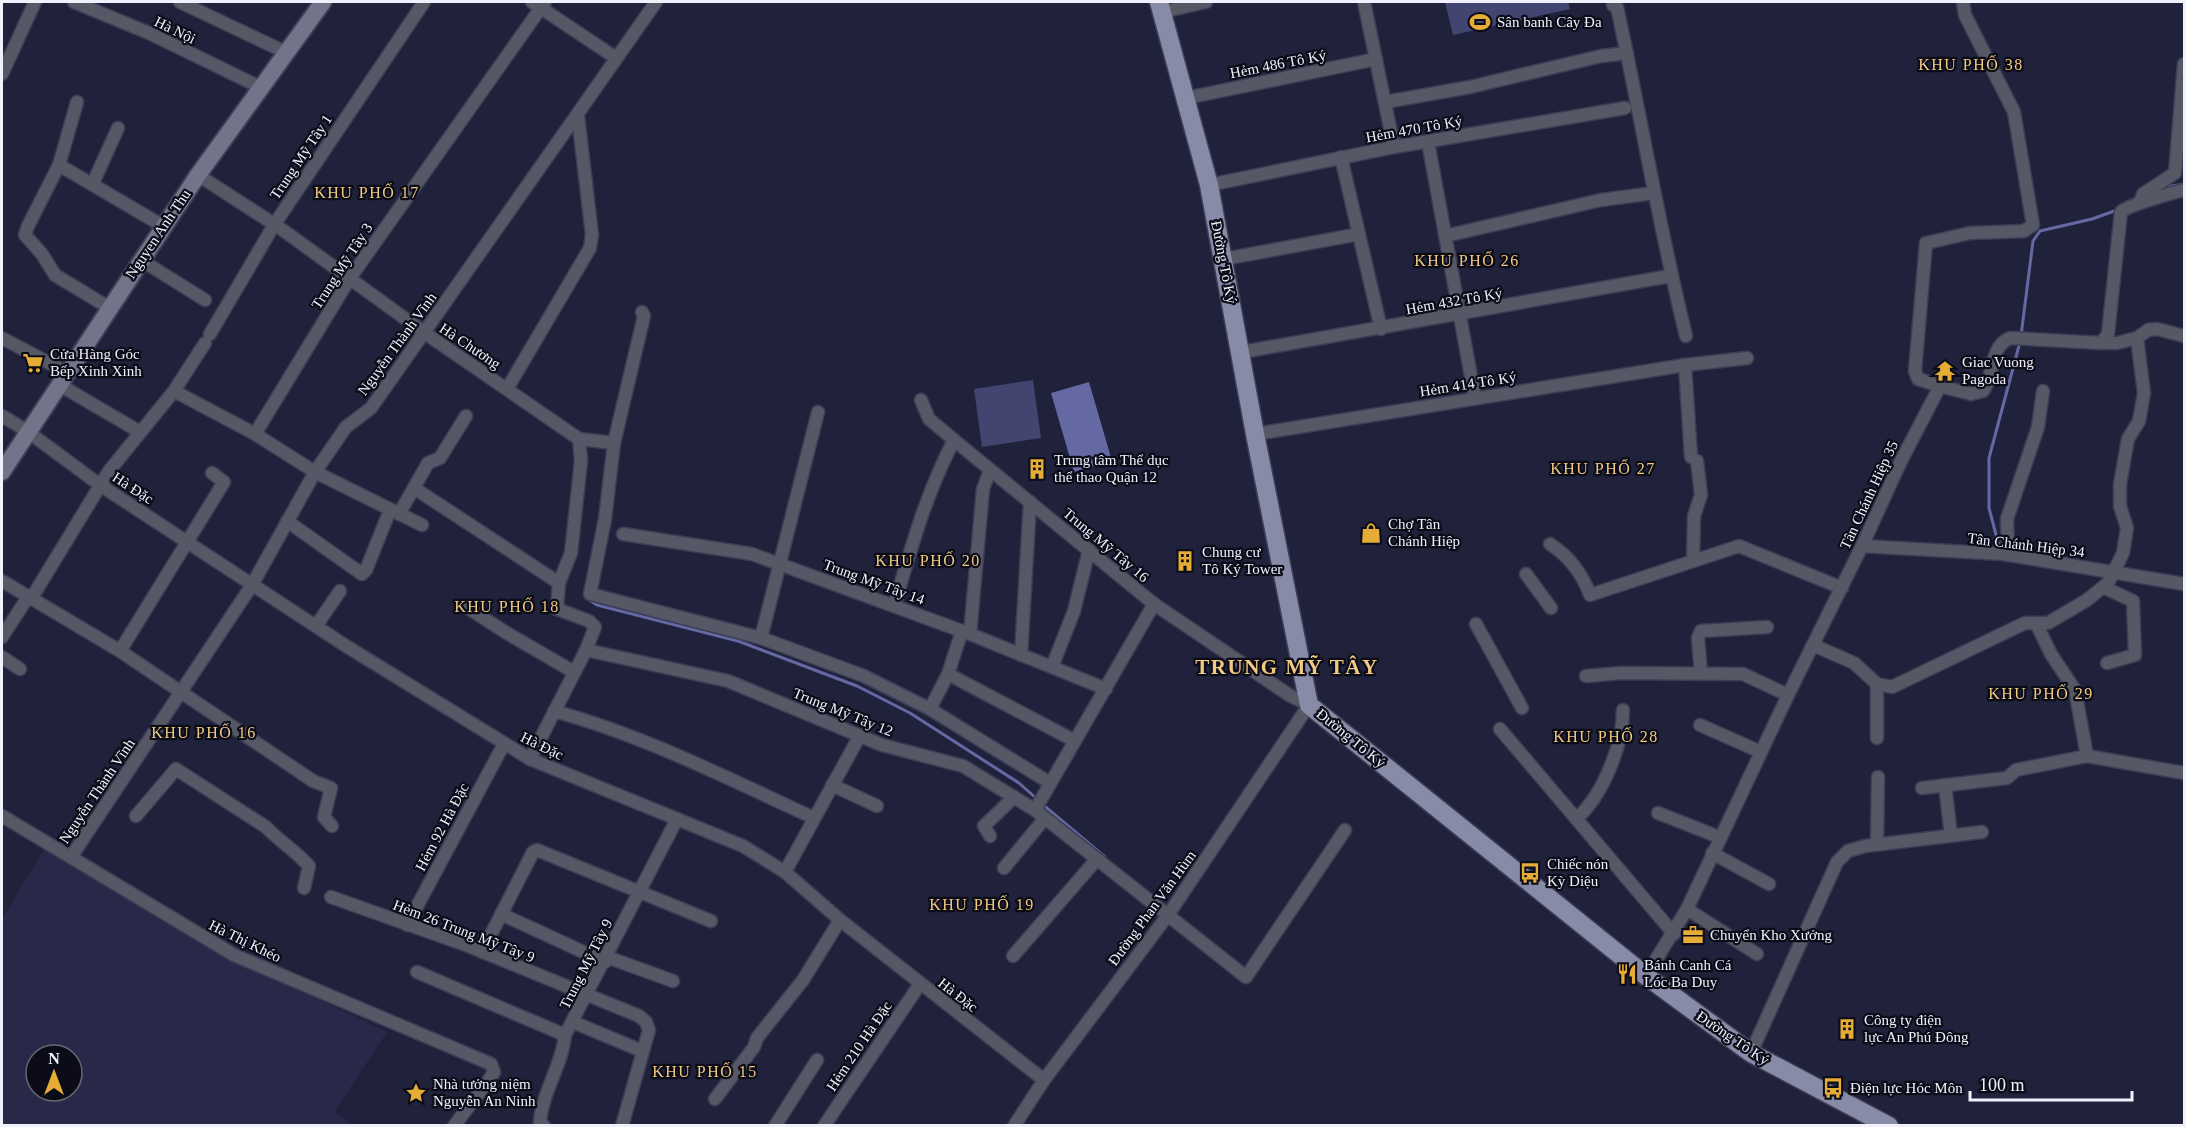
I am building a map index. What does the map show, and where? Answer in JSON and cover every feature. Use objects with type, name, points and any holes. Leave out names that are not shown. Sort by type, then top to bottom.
[{"type":"main road","name":"Nguyen Anh Thu","points":[[2,472],[27,430],[163,226],[323,2]]},
{"type":"main road","name":"Đường Tô Ký","points":[[1160,7],[1209,185],[1242,352],[1255,434],[1309,705],[1646,976],[1751,1053],[1889,1125]]},
{"type":"street","points":[[2,74],[35,2]]},
{"type":"street","name":"Hà Nội","points":[[74,2],[149,33],[262,88]]},
{"type":"street","points":[[180,2],[287,53]]},
{"type":"street","name":"Trung Mỹ Tây 1","points":[[2,637],[100,485],[174,391],[274,225],[424,2]]},
{"type":"street","name":"Nguyễn Thành Vĩnh","points":[[71,857],[252,585],[315,472],[346,427],[371,408],[656,2]]},
{"type":"street","points":[[1160,7],[1206,2]]},
{"type":"street","points":[[1364,2],[1394,147]]},
{"type":"street","points":[[1963,2],[1965,15],[2014,112],[2032,225],[2024,231],[1970,233],[1926,243],[1915,371],[1918,379],[1940,386],[1980,393],[1985,389],[2000,345],[2004,340],[2023,337],[2117,343],[2137,338],[2148,330],[2157,328],[2184,336]]},
{"type":"street","points":[[539,4],[616,58]]},
{"type":"street","name":"Trung Mỹ Tây 3","points":[[255,434],[350,278],[539,4]]},
{"type":"street","points":[[1613,5],[1617,7],[1670,276],[1686,336]]},
{"type":"street","points":[[1385,102],[1470,87],[1601,56],[1627,53]]},
{"type":"street","name":"Hẻm 486 Tô Ký","points":[[1186,98],[1376,59]]},
{"type":"street","points":[[2101,343],[2108,334],[2120,216],[2127,206],[2175,173],[2183,105],[2184,63]]},
{"type":"street","points":[[77,102],[59,165],[28,226],[26,235],[42,254],[55,275],[108,307]]},
{"type":"street","name":"Hẻm 470 Tô Ký","points":[[1209,185],[1394,147],[1625,108]]},
{"type":"street","points":[[507,389],[590,248],[592,235],[578,116]]},
{"type":"street","points":[[93,183],[118,128]]},
{"type":"street","points":[[1428,142],[1475,398]]},
{"type":"street","points":[[1341,157],[1381,329]]},
{"type":"street","points":[[59,165],[163,226]]},
{"type":"street","name":"Hà Chương","points":[[198,175],[274,225],[424,333],[579,439],[614,443]]},
{"type":"street","points":[[2141,198],[2184,190]]},
{"type":"street","points":[[1445,236],[1601,200],[1654,193]]},
{"type":"street","points":[[1224,259],[1359,234]]},
{"type":"street","points":[[141,260],[205,300]]},
{"type":"street","name":"Hẻm 432 Tô Ký","points":[[1242,352],[1459,316],[1670,276]]},
{"type":"street","points":[[642,312],[644,316],[614,443],[605,519],[590,594],[761,638],[864,676],[930,709],[1050,783]]},
{"type":"street","points":[[2,338],[140,432]]},
{"type":"street","points":[[1813,645],[1854,663],[1877,684],[1884,687],[1899,684],[2025,623],[2048,623],[2103,588],[2116,572],[2123,553],[2127,528],[2120,506],[2120,484],[2128,440],[2139,421],[2145,393],[2137,338]]},
{"type":"street","name":"Hẻm 414 Tô Ký","points":[[1255,434],[1685,365],[1747,358]]},
{"type":"street","points":[[1685,365],[1694,459],[1701,495],[1694,516],[1693,561]]},
{"type":"street","name":"Tân Chánh Hiệp 35","points":[[1646,976],[1674,934],[1687,909],[1719,837],[1842,588],[1901,461],[1940,386]]},
{"type":"street","points":[[174,391],[255,434],[315,472],[422,525]]},
{"type":"street","points":[[2008,555],[2007,519],[2038,427],[2043,391]]},
{"type":"street","name":"Trung Mỹ Tây 16","points":[[921,400],[929,418],[954,440],[1154,604],[1289,695],[1309,705]]},
{"type":"street","points":[[761,638],[818,412]]},
{"type":"street","name":"Hà Đặc","points":[[2,416],[27,430],[100,485],[252,585],[504,744],[530,759],[743,846],[786,872],[840,920],[1044,1080]]},
{"type":"street","points":[[287,521],[362,574],[394,512],[414,488],[428,463],[440,458],[466,416]]},
{"type":"street","points":[[530,759],[586,650],[595,627],[589,621],[557,609],[559,583],[571,554],[581,461],[579,439]]},
{"type":"street","points":[[894,606],[917,523],[933,481],[954,440]]},
{"type":"street","points":[[930,709],[966,633],[983,489],[990,470]]},
{"type":"street","points":[[120,651],[224,482],[212,473]]},
{"type":"street","points":[[414,488],[559,583]]},
{"type":"street","points":[[1021,655],[1030,502]]},
{"type":"street","name":"Trung Mỹ Tây 14","points":[[623,534],[752,554],[966,633],[1106,688]]},
{"type":"street","points":[[1550,544],[1578,569],[1590,595],[1735,547],[1744,547],[1842,588]]},
{"type":"street","name":"Tân Chánh Hiệp 34","points":[[1862,546],[2008,555],[2184,584]]},
{"type":"street","points":[[1052,667],[1074,611],[1089,550]]},
{"type":"street","points":[[1526,574],[1551,608]]},
{"type":"street","points":[[2,581],[120,651],[179,693],[313,781],[331,788],[324,817],[332,826]]},
{"type":"street","points":[[2103,588],[2133,602],[2135,655],[2107,663]]},
{"type":"street","points":[[316,626],[339,591]]},
{"type":"street","points":[[1038,804],[1154,604]]},
{"type":"street","points":[[468,608],[574,672]]},
{"type":"street","points":[[2036,623],[2051,654],[2075,690],[2087,756]]},
{"type":"street","points":[[1476,624],[1522,708]]},
{"type":"street","points":[[1701,674],[1698,638],[1701,631],[1767,627]]},
{"type":"street","name":"Trung Mỹ Tây 12","points":[[586,650],[728,681],[859,736],[963,766],[1014,797],[1038,804],[1045,818],[1246,977],[1345,830]]},
{"type":"street","points":[[2,657],[20,669]]},
{"type":"street","points":[[948,674],[1075,741]]},
{"type":"street","points":[[1586,676],[1743,674],[1788,695]]},
{"type":"street","points":[[1877,684],[1877,738]]},
{"type":"street","name":"Đường Phan Văn Hùm","points":[[1014,1125],[1044,1080],[1168,915],[1309,705]]},
{"type":"street","points":[[1577,818],[1591,805],[1599,793],[1623,729],[1623,710]]},
{"type":"street","points":[[554,711],[594,722],[691,760],[814,818]]},
{"type":"street","points":[[1700,725],[1761,752]]},
{"type":"street","points":[[1500,729],[1674,934]]},
{"type":"street","points":[[786,872],[859,736]]},
{"type":"street","name":"Hẻm 92 Hà Đặc","points":[[407,924],[504,744]]},
{"type":"street","points":[[1922,788],[2007,778],[2025,768],[2087,756],[2184,773]]},
{"type":"street","points":[[136,816],[176,769],[266,826],[276,838],[299,854],[309,866],[304,888]]},
{"type":"street","points":[[1877,844],[1878,777]]},
{"type":"street","points":[[832,785],[877,806]]},
{"type":"street","points":[[1945,785],[1951,836]]},
{"type":"street","points":[[990,836],[984,826],[1014,797]]},
{"type":"street","points":[[1658,813],[1719,837]]},
{"type":"street","name":"Hà Thị Khéo","points":[[2,816],[234,955],[491,1064],[494,1072],[454,1125]]},
{"type":"street","points":[[1004,868],[1045,818]]},
{"type":"street","name":"Trung Mỹ Tây 9","points":[[544,1125],[540,1123],[541,1109],[564,1052],[565,1035],[676,819]]},
{"type":"street","points":[[1751,1053],[1837,862],[1856,848],[1982,832]]},
{"type":"street","points":[[482,952],[535,850],[711,921]]},
{"type":"street","points":[[1712,853],[1769,884]]},
{"type":"street","points":[[1013,956],[1097,859]]},
{"type":"street","name":"Hẻm 26 Trung Mỹ Tây 9","points":[[331,897],[482,952],[639,1016],[646,1022],[649,1030],[642,1051]]},
{"type":"street","points":[[1687,909],[1757,954]]},
{"type":"street","points":[[501,914],[606,959],[673,981]]},
{"type":"street","points":[[715,1099],[754,1047],[757,1038],[803,980],[840,920]]},
{"type":"street","points":[[417,972],[565,1035]]},
{"type":"street","name":"Hẻm 210 Hà Đặc","points":[[824,1125],[920,984]]},
{"type":"street","points":[[573,1022],[642,1051],[622,1125]]},
{"type":"street","name":"Hẻm 210 Hà Đặc","points":[[774,1125],[817,1060]]},
{"type":"shaded area","name":"Sân banh Cây Đa","points":[[1445,2],[1568,2],[1570,9],[1453,35]]},
{"type":"shaded area","points":[[1033,380],[1041,438],[982,447],[974,389]]},
{"type":"shaded area","points":[[1089,382],[1112,461],[1074,472],[1051,393]]},
{"type":"shaded area","points":[[46,846],[220,951],[387,1032],[334,1112],[353,1125],[2,1125],[2,919]]},
{"type":"waterway","points":[[2160,188],[2184,184]]},
{"type":"waterway","points":[[2125,204],[2137,197]]},
{"type":"waterway","points":[[2021,336],[2033,241],[2040,231],[2092,219],[2117,210]]},
{"type":"waterway","points":[[2000,550],[1989,508],[1989,458],[2020,342]]},
{"type":"waterway","points":[[588,599],[597,605],[738,641],[857,686],[910,713],[1019,783],[1037,799]]},
{"type":"waterway","points":[[1042,804],[1105,857]]},
{"type":"place","name":"Sân banh Cây Đa","points":[[1480,22]]},
{"type":"place","name":"Cửa Hàng Góc Bếp Xinh Xinh","points":[[33,363]]},
{"type":"place","name":"Giac Vuong Pagoda","points":[[1945,371]]},
{"type":"place","name":"Trung tâm Thể dục thể thao Quận 12","points":[[1037,469]]},
{"type":"place","name":"Chợ Tân Chánh Hiệp","points":[[1371,533]]},
{"type":"place","name":"Chung cư Tô Ký Tower","points":[[1185,561]]},
{"type":"place","name":"Chiếc nón Kỳ Diệu","points":[[1530,873]]},
{"type":"place","name":"Chuyển Kho Xưởng","points":[[1693,935]]},
{"type":"place","name":"Bánh Canh Cá Lóc Ba Duy","points":[[1627,974]]},
{"type":"place","name":"Công ty điện lực An Phú Đông","points":[[1847,1029]]},
{"type":"place","name":"Điện lực Hóc Môn","points":[[1833,1088]]},
{"type":"place","name":"Nhà tưởng niệm Nguyễn An Ninh","points":[[416,1093]]},
{"type":"district","name":"KHU PHỐ 38","points":[[1971,64]]},
{"type":"district","name":"KHU PHỐ 17","points":[[367,192]]},
{"type":"district","name":"KHU PHỐ 26","points":[[1467,260]]},
{"type":"district","name":"KHU PHỐ 27","points":[[1603,468]]},
{"type":"district","name":"KHU PHỐ 20","points":[[928,560]]},
{"type":"district","name":"KHU PHỐ 18","points":[[507,606]]},
{"type":"district","name":"TRUNG MỸ TÂY","points":[[1287,667]]},
{"type":"district","name":"KHU PHỐ 29","points":[[2041,693]]},
{"type":"district","name":"KHU PHỐ 16","points":[[204,732]]},
{"type":"district","name":"KHU PHỐ 28","points":[[1606,736]]},
{"type":"district","name":"KHU PHỐ 19","points":[[982,904]]},
{"type":"district","name":"KHU PHỐ 15","points":[[705,1071]]}]
